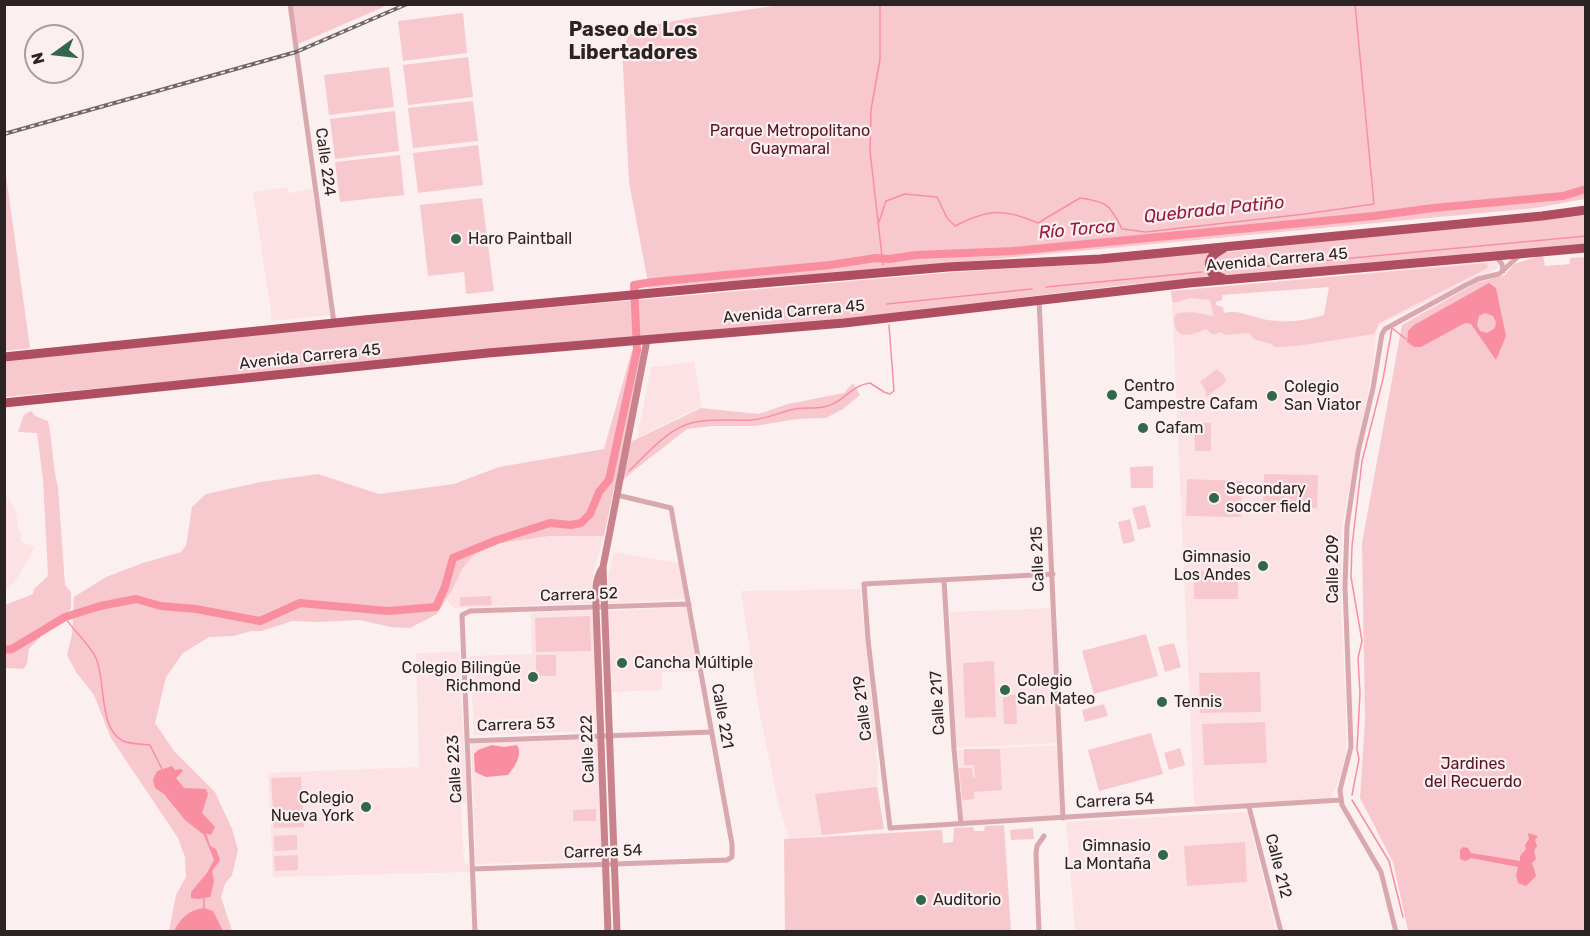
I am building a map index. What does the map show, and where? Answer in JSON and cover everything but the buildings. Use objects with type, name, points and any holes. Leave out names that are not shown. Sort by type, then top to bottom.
[{"type":"highway","name":"Avenida Carrera 45","points":[[4,357],[334,323],[876,273],[1039,263],[1226,247],[1586,210]]},
{"type":"highway","points":[[1226,247],[1211,257],[1210,268],[1217,276],[1230,280]]},
{"type":"highway","name":"Avenida Carrera 45","points":[[4,403],[488,353],[963,310],[1230,280],[1586,248]]},
{"type":"street","name":"Calle 224","points":[[290,4],[334,323]]},
{"type":"street","name":"Calle 209","points":[[1340,800],[1340,790],[1351,747],[1345,576],[1347,526],[1358,452],[1373,388],[1382,334],[1390,325],[1466,285],[1503,271],[1523,252]]},
{"type":"street","points":[[1495,255],[1502,264],[1503,271]]},
{"type":"street","name":"Calle 215","points":[[1039,300],[1063,818]]},
{"type":"street","name":"Calle 222","points":[[617,932],[610,736],[597,578],[603,567],[647,340]]},
{"type":"street","name":"Calle 221","points":[[617,495],[671,508],[732,844],[732,857]]},
{"type":"street","points":[[944,580],[1053,574]]},
{"type":"street","name":"Calle 219","points":[[891,829],[869,648],[864,584],[944,580]]},
{"type":"street","name":"Calle 217","points":[[944,580],[961,824]]},
{"type":"street","name":"Carrera 52","points":[[470,611],[689,604]]},
{"type":"street","name":"Calle 222","points":[[600,608],[601,736],[608,932]]},
{"type":"street","name":"Calle 223","points":[[470,611],[461,618],[475,932]]},
{"type":"street","name":"Carrera 53","points":[[467,741],[711,732]]},
{"type":"street","points":[[1340,800],[1381,872],[1396,932]]},
{"type":"street","name":"Carrera 54","points":[[891,829],[1340,800]]},
{"type":"street","name":"Calle 212","points":[[1249,807],[1281,932]]},
{"type":"street","points":[[1039,932],[1036,853],[1037,846],[1044,836]]},
{"type":"street","name":"Carrera 54","points":[[473,869],[727,860],[732,857]]},
{"type":"shaded area","points":[[287,187],[289,193],[312,189],[332,315],[272,321],[253,192]]},
{"type":"shaded area","points":[[1497,262],[1498,268],[1387,321],[1380,325],[1376,334],[1373,366],[1342,526],[1341,605],[1346,755],[1331,798],[1202,807],[1194,804],[1172,301],[1176,303],[1190,298],[1211,300],[1213,316],[1232,311],[1269,320],[1303,322],[1324,315],[1330,285],[1338,283],[1347,275]]},
{"type":"shaded area","points":[[1489,283],[1496,288],[1506,336],[1496,360],[1471,324],[1465,323],[1421,347],[1414,347],[1407,342],[1408,331],[1414,325]],"holes":[[[1485,313],[1493,316],[1496,322],[1495,328],[1487,333],[1480,331],[1477,325],[1479,316]]]},
{"type":"shaded area","points":[[694,362],[702,406],[637,438],[651,367]]},
{"type":"shaded area","points":[[4,494],[16,511],[19,532],[22,533],[21,542],[34,546],[18,577],[5,592]]},
{"type":"shaded area","points":[[550,536],[604,536],[593,573],[592,603],[454,608],[446,600],[462,569],[475,554],[501,543]]},
{"type":"shaded area","points":[[614,552],[680,563],[686,599],[608,603],[608,577]]},
{"type":"shaded area","points":[[860,589],[870,689],[878,741],[875,754],[878,761],[877,784],[884,829],[789,839],[778,803],[757,700],[741,591]]},
{"type":"shaded area","points":[[686,607],[698,671],[662,672],[662,690],[612,692],[609,611]]},
{"type":"shaded area","name":"Colegio San Mateo","points":[[1054,608],[1060,743],[956,748],[950,612]]},
{"type":"shaded area","name":"Colegio Bilingüe Richmond","points":[[590,610],[594,614],[596,731],[474,735],[470,656],[532,654],[531,613]]},
{"type":"shaded area","name":"Colegio Nueva York","points":[[459,652],[467,803],[461,803],[464,863],[470,864],[471,872],[273,877],[268,773],[419,767],[416,653]]},
{"type":"shaded area","points":[[598,739],[603,860],[476,864],[471,743]]},
{"type":"shaded area","points":[[492,745],[504,747],[517,745],[519,757],[508,775],[486,777],[475,772],[474,754]]},
{"type":"shaded area","points":[[1058,745],[1062,817],[963,822],[958,750]]},
{"type":"shaded area","points":[[172,766],[175,770],[183,771],[176,778],[184,788],[206,789],[208,794],[202,813],[215,827],[211,835],[206,833],[210,846],[216,849],[220,860],[212,871],[214,882],[210,897],[191,898],[191,892],[207,873],[214,860],[204,835],[185,820],[164,794],[155,788],[153,780],[157,771]]},
{"type":"shaded area","name":"Gimnasio La Montaña","points":[[1247,812],[1276,931],[1075,931],[1066,822]]},
{"type":"shaded area","points":[[1528,833],[1538,836],[1535,840],[1537,846],[1534,851],[1536,859],[1532,863],[1536,876],[1526,886],[1518,883],[1516,875],[1518,867],[1471,858],[1466,861],[1460,859],[1460,850],[1463,847],[1468,848],[1471,853],[1520,861],[1520,856],[1526,849],[1525,845],[1529,839]]},
{"type":"shaded area","points":[[204,908],[213,911],[223,931],[174,931],[186,915]]},
{"type":"green space","points":[[291,4],[388,5],[296,45]]},
{"type":"green space","name":"Parque Metropolitano Guaymaral","points":[[1585,5],[1585,199],[1535,208],[952,263],[649,288],[629,182],[622,49],[628,37],[637,28],[691,18],[773,6]]},
{"type":"green space","points":[[463,13],[467,53],[403,61],[398,21]]},
{"type":"green space","points":[[468,57],[473,97],[408,105],[403,65]]},
{"type":"green space","points":[[389,67],[394,107],[329,115],[324,75]]},
{"type":"green space","points":[[473,101],[478,141],[413,148],[408,108]]},
{"type":"green space","points":[[395,111],[399,151],[335,159],[330,119]]},
{"type":"green space","points":[[478,145],[483,185],[418,193],[413,153]]},
{"type":"green space","points":[[400,155],[404,195],[340,202],[335,162]]},
{"type":"green space","points":[[4,161],[30,348],[5,351],[4,351]]},
{"type":"green space","name":"Haro Paintball","points":[[482,198],[494,291],[466,294],[464,272],[428,276],[420,205]]},
{"type":"green space","points":[[1585,213],[1585,245],[1231,276],[1220,275],[1214,271],[1211,261],[1220,253]]},
{"type":"green space","points":[[1213,250],[1215,277],[1116,286],[837,320],[5,397],[4,360],[340,326],[955,272],[1082,264]]},
{"type":"green space","name":"Jardines del Recuerdo","points":[[1543,255],[1545,266],[1570,264],[1570,258],[1585,257],[1585,931],[1408,931],[1393,862],[1360,798],[1365,720],[1362,543],[1402,325],[1476,283],[1505,275],[1514,264]]},
{"type":"green space","points":[[1487,263],[1488,268],[1379,323],[1374,334],[1297,346],[1275,347],[1253,339],[1250,333],[1225,335],[1220,332],[1213,335],[1206,329],[1184,335],[1177,330],[1174,317],[1177,313],[1192,312],[1213,316],[1210,300],[1190,298],[1175,303],[1172,301],[1171,291]],"holes":[[[1329,287],[1324,315],[1295,321],[1266,320],[1240,313],[1224,313],[1223,307],[1216,305],[1216,302],[1222,300],[1222,295]]]},
{"type":"green space","points":[[632,350],[641,351],[624,445],[701,408],[759,414],[788,404],[844,393],[853,383],[860,395],[843,409],[826,418],[797,419],[755,426],[713,426],[687,429],[614,488],[604,536],[550,536],[501,543],[475,554],[462,569],[437,614],[410,628],[391,627],[359,620],[292,621],[262,631],[251,631],[234,636],[209,637],[183,653],[166,677],[155,723],[174,751],[215,792],[232,829],[238,850],[232,875],[225,884],[221,897],[232,931],[169,931],[176,895],[186,877],[185,857],[178,838],[111,738],[94,695],[76,672],[67,655],[72,634],[74,597],[106,577],[181,552],[186,546],[192,507],[206,494],[261,482],[318,474],[379,494],[454,484],[499,467],[604,449]]},
{"type":"green space","points":[[1217,369],[1224,375],[1226,382],[1206,397],[1205,389],[1200,382]]},
{"type":"green space","points":[[31,411],[35,416],[48,421],[58,487],[65,585],[71,592],[71,608],[65,619],[46,631],[29,649],[24,669],[5,668],[5,605],[33,594],[34,589],[48,576],[43,479],[37,433],[18,432],[24,415]]},
{"type":"green space","points":[[1194,423],[1211,423],[1211,451],[1195,451]]},
{"type":"green space","points":[[1153,466],[1153,488],[1131,488],[1130,467]]},
{"type":"green space","points":[[1264,474],[1318,475],[1317,508],[1263,507]]},
{"type":"green space","name":"Secondary soccer field","points":[[1187,479],[1242,481],[1241,517],[1186,516]]},
{"type":"green space","points":[[1145,505],[1151,527],[1138,530],[1132,508]]},
{"type":"green space","points":[[1130,519],[1135,541],[1123,544],[1118,522]]},
{"type":"green space","points":[[1194,571],[1238,572],[1238,599],[1194,599]]},
{"type":"green space","points":[[491,596],[492,605],[460,606],[460,597]]},
{"type":"green space","points":[[590,616],[591,651],[536,652],[535,618]]},
{"type":"green space","points":[[1146,634],[1158,676],[1094,694],[1082,651]]},
{"type":"green space","points":[[1174,643],[1181,667],[1165,672],[1158,647]]},
{"type":"green space","points":[[536,655],[556,655],[556,676],[536,676]]},
{"type":"green space","points":[[994,661],[996,717],[965,718],[963,663]]},
{"type":"green space","points":[[1260,672],[1261,712],[1200,713],[1199,673]]},
{"type":"green space","points":[[1003,695],[1016,695],[1017,724],[1004,724]]},
{"type":"green space","points":[[1104,704],[1108,716],[1085,722],[1082,710]]},
{"type":"green space","points":[[1265,722],[1267,763],[1204,765],[1202,724]]},
{"type":"green space","points":[[1151,733],[1163,774],[1099,791],[1088,750]]},
{"type":"green space","points":[[1180,748],[1185,765],[1169,770],[1164,753]]},
{"type":"green space","points":[[964,749],[1000,749],[1002,790],[974,792],[974,799],[962,800],[959,768],[972,768],[973,777],[975,777],[974,765],[964,765]]},
{"type":"green space","points":[[301,777],[304,827],[274,828],[271,778]]},
{"type":"green space","points":[[877,787],[884,829],[822,835],[815,794]]},
{"type":"green space","points":[[596,809],[596,821],[573,821],[573,810]]},
{"type":"green space","points":[[1004,825],[1011,931],[785,931],[784,839],[942,830],[943,843],[953,842],[954,828],[973,827],[974,831],[984,831],[985,826]]},
{"type":"green space","points":[[1033,828],[1034,839],[1011,840],[1010,830]]},
{"type":"green space","points":[[297,835],[297,850],[274,851],[274,836]]},
{"type":"green space","points":[[1245,842],[1247,882],[1187,886],[1184,846]]},
{"type":"green space","points":[[298,855],[298,870],[275,871],[274,856]]},
{"type":"waterway","points":[[880,4],[880,59],[871,110],[870,151],[883,265]]},
{"type":"waterway","name":"Quebrada Patiño","points":[[879,222],[886,201],[905,194],[937,197],[947,218],[955,226],[977,216],[996,212],[1015,215],[1038,223],[1080,198],[1107,206],[1122,229],[1146,232],[1374,204],[1355,4]]},
{"type":"waterway","name":"Río Torca","points":[[4,650],[12,649],[65,617],[100,606],[136,599],[161,606],[196,609],[260,621],[300,603],[388,611],[436,607],[445,587],[453,558],[497,540],[550,523],[571,525],[581,523],[590,514],[599,492],[609,480],[637,350],[634,285],[830,265],[876,258],[1014,251],[1374,216],[1563,196],[1586,189]]},
{"type":"waterway","points":[[1225,270],[1586,236]]},
{"type":"waterway","points":[[1046,287],[1202,272]]},
{"type":"waterway","points":[[887,304],[1032,289]]},
{"type":"waterway","points":[[629,471],[676,429],[695,422],[757,419],[795,409],[823,407],[836,402],[863,384],[870,383],[890,394],[894,391],[889,325]]},
{"type":"waterway","points":[[1352,795],[1359,759],[1357,749],[1360,693],[1358,658],[1362,641],[1351,577],[1352,546],[1362,461],[1383,379],[1392,328],[1406,339]]},
{"type":"waterway","points":[[65,617],[96,658],[106,715],[115,735],[126,742],[150,745],[162,769]]},
{"type":"waterway","points":[[1352,800],[1389,861],[1403,917]]},
{"type":"waterway","points":[[204,899],[204,909]]},
{"type":"railway","points":[[4,134],[296,52],[407,4]]},
{"type":"place","name":"Haro Paintball","points":[[456,239]]},
{"type":"place","name":"Centro Campestre Cafam","points":[[1112,395]]},
{"type":"place","name":"Colegio San Viator","points":[[1272,396]]},
{"type":"place","name":"Cafam","points":[[1143,428]]},
{"type":"place","name":"Secondary soccer field","points":[[1214,498]]},
{"type":"place","name":"Gimnasio Los Andes","points":[[1263,566]]},
{"type":"place","name":"Cancha Múltiple","points":[[622,663]]},
{"type":"place","name":"Colegio Bilingüe Richmond","points":[[533,677]]},
{"type":"place","name":"Colegio San Mateo","points":[[1005,690]]},
{"type":"place","name":"Tennis","points":[[1162,702]]},
{"type":"place","name":"Colegio Nueva York","points":[[366,807]]},
{"type":"place","name":"Gimnasio La Montaña","points":[[1163,855]]},
{"type":"place","name":"Auditorio","points":[[921,900]]},
{"type":"district","name":"Paseo de Los Libertadores","points":[[633,42]]}]
